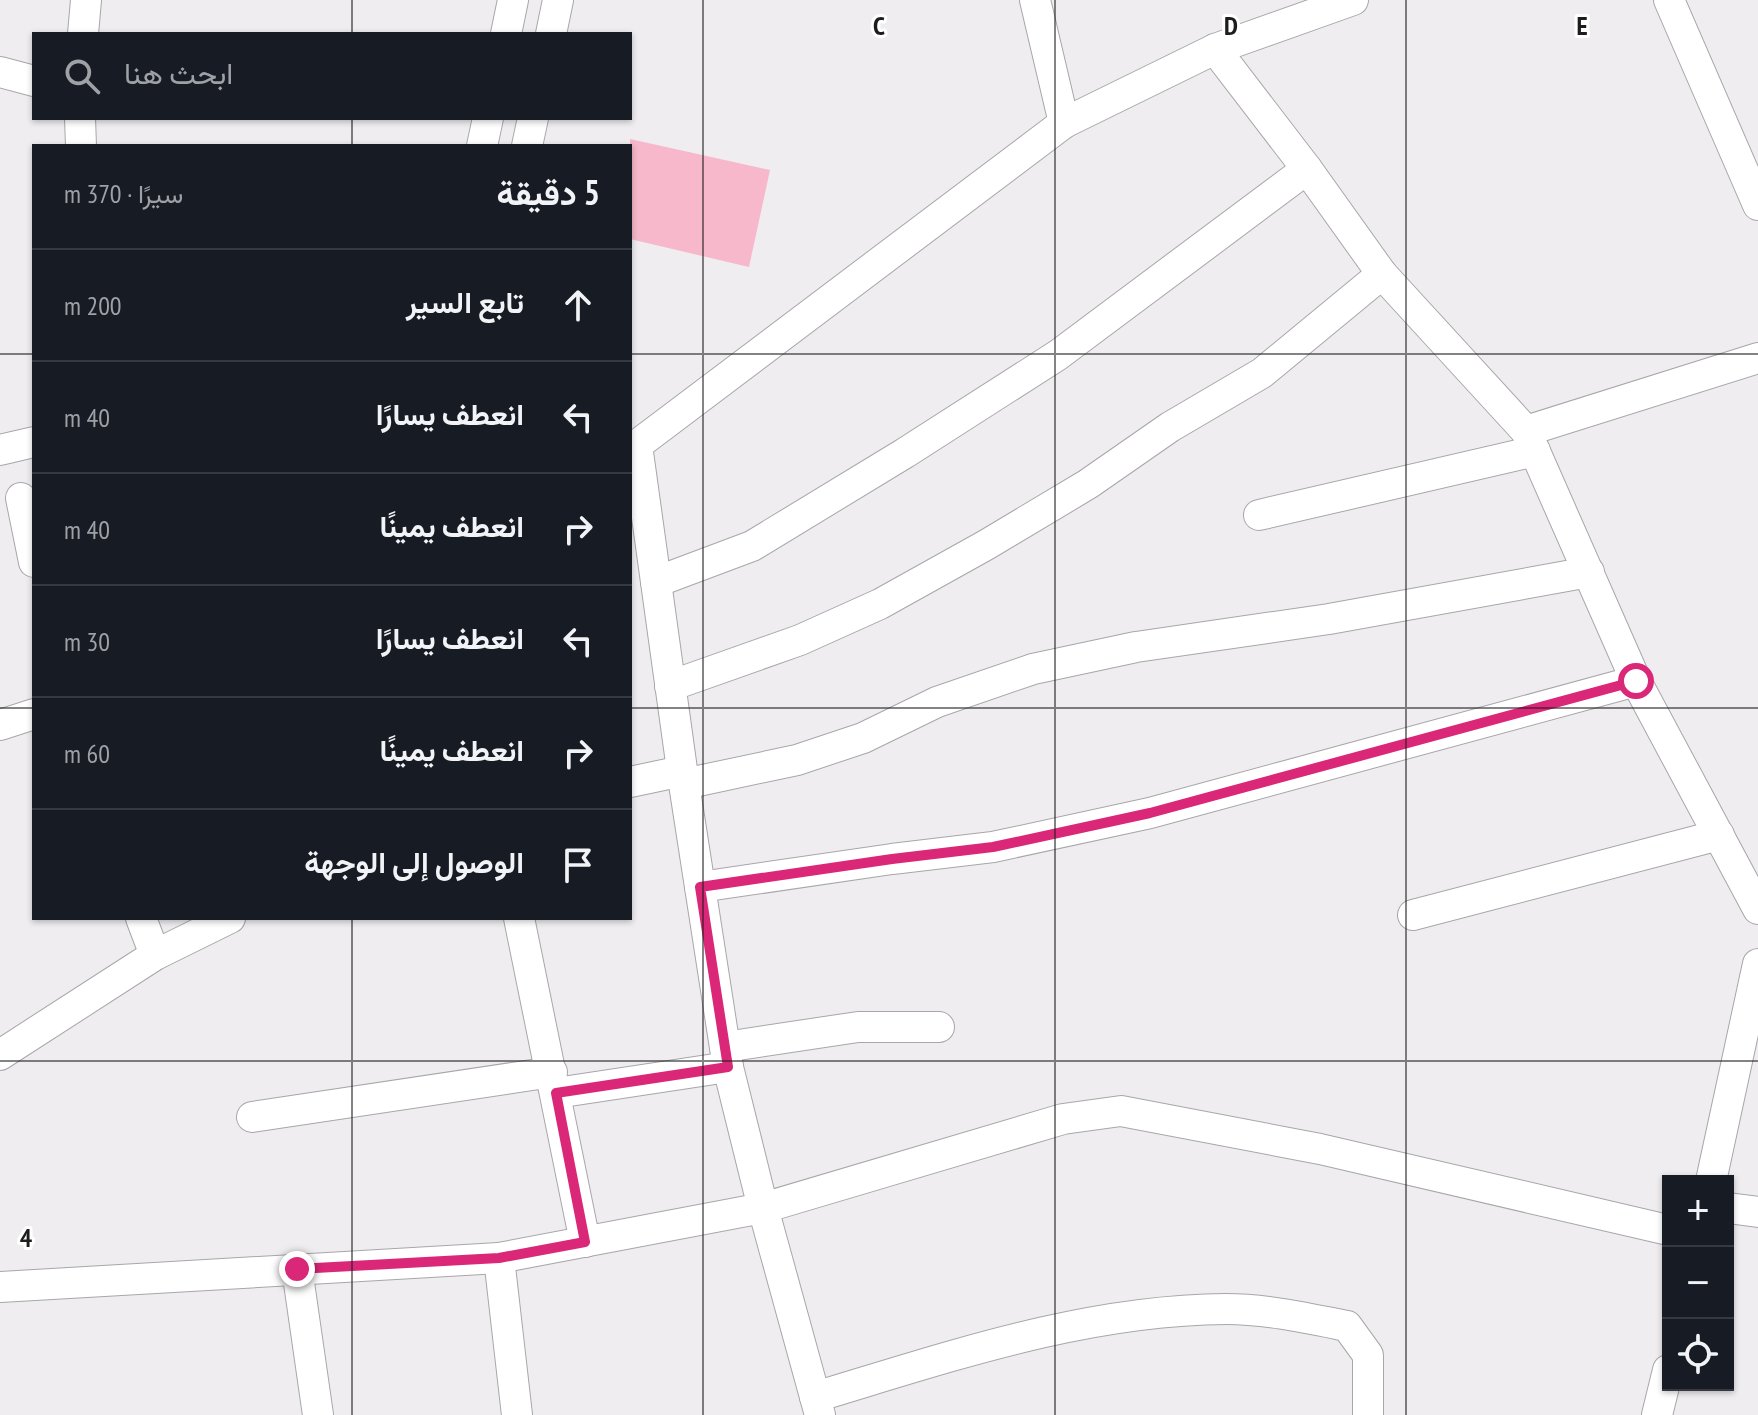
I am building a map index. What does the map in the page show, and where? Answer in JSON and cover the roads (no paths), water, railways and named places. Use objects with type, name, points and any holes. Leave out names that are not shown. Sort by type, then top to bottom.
[{"type":"street","points":[[83,32],[86,0]]},
{"type":"street","points":[[506,32],[513,0]]},
{"type":"street","points":[[551,32],[558,0]]},
{"type":"street","points":[[1035,0],[1064,123]]},
{"type":"street","points":[[1353,0],[1315,6],[1215,49],[1064,123],[634,443],[727,1057],[763,1208],[818,1406],[1057,1328],[1141,1315],[1227,1309],[1296,1316],[1347,1326],[1368,1355],[1368,1415]]},
{"type":"street","points":[[1669,0],[1758,205]]},
{"type":"street","points":[[1215,49],[1382,274],[1530,441],[1636,681],[1758,909]]},
{"type":"street","points":[[0,72],[32,80]]},
{"type":"street","points":[[80,120],[81,144]]},
{"type":"street","points":[[482,144],[488,120]]},
{"type":"street","points":[[527,144],[533,120]]},
{"type":"street","points":[[656,582],[752,546],[918,445],[1058,355],[1307,169]]},
{"type":"street","points":[[670,686],[800,640],[880,604],[986,545],[1088,484],[1170,427],[1262,373],[1382,274]]},
{"type":"street","points":[[1259,515],[1530,441],[1758,358]]},
{"type":"street","points":[[0,450],[32,442]]},
{"type":"street","points":[[18,498],[32,554]]},
{"type":"street","points":[[632,782],[797,760],[863,738],[937,702],[1033,669],[1136,647],[1329,619],[1589,572]]},
{"type":"street","points":[[700,887],[993,847],[1150,813],[1636,681]]},
{"type":"street","points":[[0,725],[32,715]]},
{"type":"street","points":[[1413,915],[1719,835]]},
{"type":"street","points":[[142,920],[155,955]]},
{"type":"street","points":[[0,1055],[155,955],[226,920]]},
{"type":"street","points":[[519,920],[585,1242]]},
{"type":"street","points":[[1712,1175],[1758,964]]},
{"type":"street","points":[[252,1117],[554,1083],[727,1057],[858,1027],[939,1027]]},
{"type":"street","points":[[0,1287],[499,1258],[763,1208],[1063,1119],[1121,1111],[1320,1149],[1662,1229]]},
{"type":"street","points":[[1734,1209],[1758,1212]]},
{"type":"street","points":[[499,1258],[517,1415]]},
{"type":"street","points":[[297,1269],[318,1415]]},
{"type":"street","points":[[1657,1415],[1663,1391]]}]
